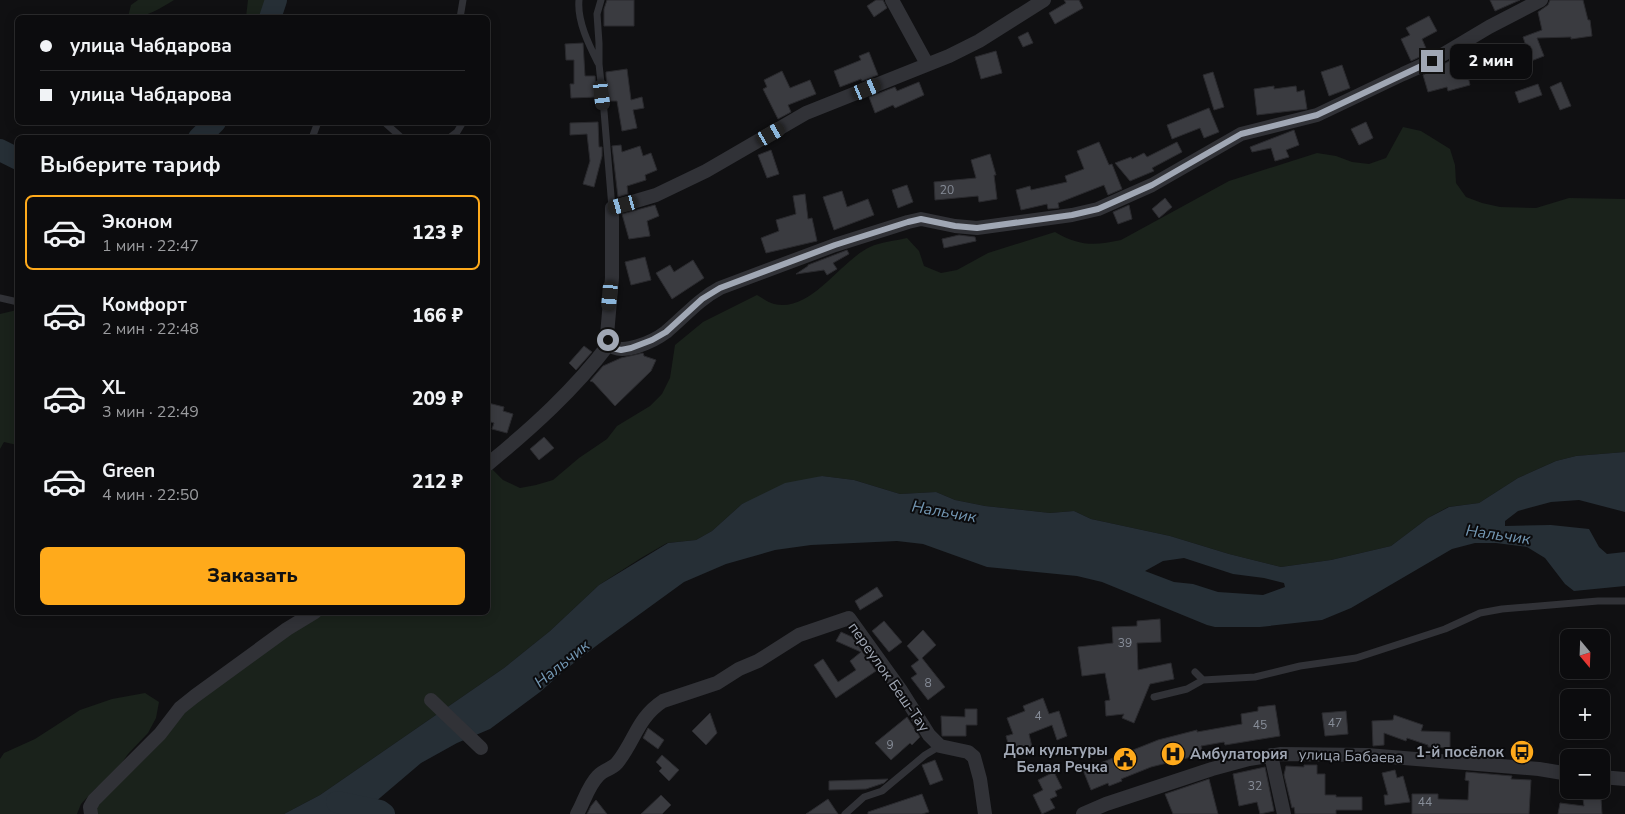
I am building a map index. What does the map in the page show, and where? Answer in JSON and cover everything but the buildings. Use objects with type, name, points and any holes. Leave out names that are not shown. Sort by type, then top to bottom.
[{"type":"street","points":[[892,0],[927,64]]},
{"type":"street","points":[[1044,0],[979,41],[806,113],[706,171],[656,194],[612,208],[612,278],[607,335],[612,348],[621,350],[652,340],[666,332],[709,293],[720,288],[835,245],[908,222],[921,219],[955,226],[977,228],[1072,215],[1098,209],[1152,185],[1241,134],[1317,115],[1432,61],[1489,27],[1541,0]]},
{"type":"street","points":[[490,462],[543,417],[598,359],[609,344]]},
{"type":"street","points":[[91,814],[90,807],[94,800],[160,734],[180,708],[280,634],[310,615]]},
{"type":"street","name":"переулок Беш-Тау","points":[[577,814],[597,777],[616,764],[641,722],[648,712],[657,705],[717,682],[739,669],[758,661],[799,635],[849,618],[900,689],[929,735],[940,746],[968,752],[974,757],[980,779],[985,814]]},
{"type":"street","points":[[433,701],[480,747]]},
{"type":"street","points":[[1271,755],[1284,814]]},
{"type":"street","name":"улица Бабаева","points":[[1083,814],[1106,804],[1212,769],[1271,755],[1367,755],[1539,769],[1560,772]]},
{"type":"street","points":[[1610,778],[1625,779]]},
{"type":"lane","points":[[460,15],[463,0]]},
{"type":"lane","points":[[579,0],[579,15],[598,64]]},
{"type":"lane","points":[[601,0],[597,14],[598,64],[612,208]]},
{"type":"lane","points":[[387,125],[399,135]]},
{"type":"lane","points":[[453,135],[461,125]]},
{"type":"lane","points":[[0,298],[15,301]]},
{"type":"lane","points":[[1154,697],[1187,690],[1203,680],[1255,677],[1300,666],[1356,658],[1445,629],[1480,613],[1502,609],[1598,601],[1625,601]]},
{"type":"lane","points":[[1195,672],[1203,680]]},
{"type":"lane","points":[[845,814],[864,797],[882,791],[940,746]]},
{"type":"shaded area","points":[[138,0],[174,0],[158,10],[144,15],[128,15],[131,5]]},
{"type":"shaded area","points":[[248,0],[276,0],[271,15],[246,15]]},
{"type":"shaded area","points":[[1403,127],[1421,131],[1450,149],[1455,165],[1456,183],[1466,197],[1482,203],[1500,207],[1536,208],[1569,198],[1625,199],[1625,452],[1576,456],[1556,461],[1518,478],[1479,503],[1448,507],[1428,518],[1391,546],[1331,560],[1281,567],[1170,536],[1091,519],[1074,511],[1050,513],[985,506],[955,500],[936,492],[900,494],[854,480],[822,476],[742,504],[712,531],[696,540],[667,543],[641,558],[599,585],[550,631],[504,668],[320,795],[284,814],[91,814],[170,720],[312,615],[490,615],[490,467],[503,480],[520,488],[553,480],[579,458],[607,439],[617,426],[650,406],[662,394],[670,378],[675,345],[703,322],[757,295],[774,304],[788,305],[800,301],[813,294],[859,254],[874,245],[907,238],[919,251],[924,266],[941,273],[957,270],[988,253],[1055,232],[1072,240],[1087,244],[1121,240],[1229,181],[1317,153],[1336,156],[1352,162],[1369,164],[1386,158]]},
{"type":"shaded area","points":[[15,310],[15,445],[4,442],[0,449],[0,314]]},
{"type":"shaded area","points":[[145,693],[159,702],[156,718],[148,733],[128,754],[112,777],[96,788],[81,804],[77,814],[0,814],[0,759],[4,753],[35,739],[80,710],[112,699]]},
{"type":"water","name":"Нальчик","points":[[1625,452],[1625,512],[1579,500],[1551,502],[1518,511],[1505,521],[1505,526],[1551,525],[1589,529],[1599,547],[1607,554],[1625,552],[1625,586],[1574,591],[1565,584],[1545,558],[1527,547],[1496,543],[1475,543],[1452,549],[1351,608],[1322,620],[1260,627],[1215,627],[1102,582],[1077,576],[987,567],[923,544],[897,541],[811,545],[775,550],[726,564],[684,582],[600,643],[540,692],[490,729],[457,743],[421,763],[361,814],[284,814],[320,795],[504,668],[550,631],[599,585],[668,543],[696,540],[712,531],[742,504],[785,483],[822,476],[854,480],[900,494],[936,492],[955,500],[985,506],[1050,513],[1074,511],[1091,519],[1170,536],[1281,567],[1331,560],[1391,546],[1428,518],[1449,507],[1479,503],[1518,478],[1556,461],[1576,456]],"holes":[[[1184,558],[1233,574],[1264,578],[1284,583],[1285,587],[1263,595],[1218,592],[1193,584],[1174,582],[1145,571],[1163,561]]]},
{"type":"waterway","points":[[271,15],[276,0]]},
{"type":"waterway","points":[[202,135],[212,125]]},
{"type":"waterway","points":[[0,150],[15,158]]},
{"type":"waterway","points":[[337,802],[380,811],[384,814]]},
{"type":"place","name":"1-й посёлок","points":[[1522,752]]},
{"type":"place","name":"Амбулатория","points":[[1173,754]]},
{"type":"place","name":"Дом культуры Белая Речка","points":[[1125,759]]},
{"type":"route","points":[[608,340],[612,348],[621,350],[652,340],[666,332],[709,293],[835,245],[908,222],[921,219],[955,226],[977,228],[1072,215],[1098,209],[1152,185],[1227,140],[1255,130],[1317,115],[1432,61]]}]
